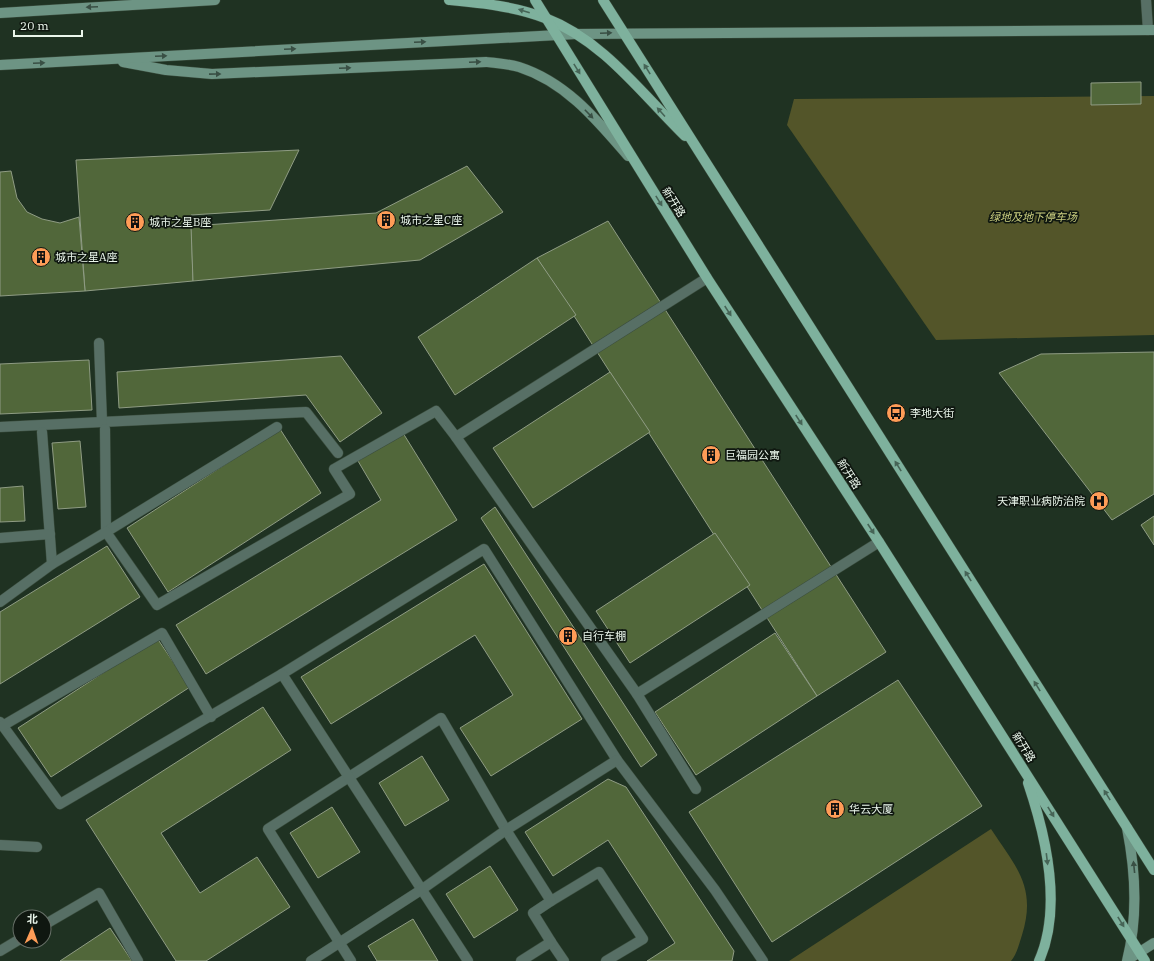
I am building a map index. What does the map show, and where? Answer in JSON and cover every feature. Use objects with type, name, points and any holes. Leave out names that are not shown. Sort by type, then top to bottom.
[{"type":"main road","points":[[0,13],[215,0]]},
{"type":"main road","points":[[449,0],[513,8],[545,18],[576,34],[608,59],[636,84],[698,149]]},
{"type":"main road","name":"新开路","points":[[535,0],[707,278],[879,542],[1143,957]]},
{"type":"main road","points":[[603,0],[1154,870]]},
{"type":"main road","points":[[0,65],[576,34],[1151,30]]},
{"type":"main road","points":[[108,59],[166,70],[212,74],[486,62],[518,67],[546,78],[569,93],[638,168]]},
{"type":"main road","points":[[1023,768],[1043,832],[1050,884],[1047,934],[1039,961]]},
{"type":"main road","points":[[1128,828],[1135,878],[1132,939],[1127,961],[1143,957],[1154,943]]},
{"type":"street","points":[[1146,0],[1151,30]]},
{"type":"street","points":[[456,437],[707,278]]},
{"type":"street","points":[[99,343],[104,426],[106,532],[157,604],[350,494],[334,470],[436,411],[456,437],[637,694],[696,789]]},
{"type":"street","points":[[0,427],[104,426],[306,412],[338,453]]},
{"type":"street","points":[[0,602],[52,564],[277,427]]},
{"type":"street","points":[[42,432],[52,564]]},
{"type":"street","points":[[0,538],[50,534]]},
{"type":"street","points":[[637,694],[879,542]]},
{"type":"street","points":[[211,717],[162,633],[2,723],[60,804],[211,717],[484,548],[617,760],[715,890],[763,961]]},
{"type":"street","points":[[282,674],[468,961]]},
{"type":"street","points":[[350,961],[268,829],[441,718],[506,830],[551,901]]},
{"type":"street","points":[[311,961],[421,890],[506,830],[617,760]]},
{"type":"street","points":[[0,845],[37,847]]},
{"type":"street","points":[[564,961],[533,913],[599,872],[643,939],[606,961]]},
{"type":"street","points":[[52,920],[99,893],[138,961]]},
{"type":"street","points":[[521,961],[551,942]]},
{"type":"street","points":[[0,950],[12,943]]},
{"type":"green space","name":"绿地及地下停车场","points":[[1154,96],[1154,335],[936,340],[787,125],[794,99]]},
{"type":"green space","points":[[991,829],[1016,867],[1022,878],[1025,890],[1027,904],[1026,918],[1018,949],[1011,961],[789,961]]},
{"type":"building","points":[[1141,82],[1141,104],[1091,105],[1091,83]]},
{"type":"building","name":"城市之星B座","points":[[299,150],[270,210],[191,215],[193,281],[85,291],[76,160]]},
{"type":"building","name":"城市之星C座","points":[[467,166],[503,212],[420,260],[193,281],[191,226],[376,213]]},
{"type":"building","name":"城市之星A座","points":[[11,171],[17,198],[27,212],[42,219],[60,223],[79,217],[85,291],[0,296],[0,172]]},
{"type":"building","name":"巨福园公寓","points":[[608,221],[886,652],[817,696],[537,258]]},
{"type":"building","points":[[537,258],[576,315],[455,395],[418,337]]},
{"type":"building","points":[[1154,352],[1154,494],[1112,520],[999,373],[1041,354]]},
{"type":"building","points":[[341,356],[382,413],[340,442],[306,395],[119,408],[117,372]]},
{"type":"building","points":[[89,360],[92,410],[0,414],[0,364]]},
{"type":"building","points":[[610,372],[650,432],[533,508],[493,448]]},
{"type":"building","points":[[280,429],[321,493],[168,592],[127,528]]},
{"type":"building","points":[[403,433],[457,520],[206,674],[176,625],[381,500],[358,461]]},
{"type":"building","points":[[80,441],[86,507],[58,509],[52,443]]},
{"type":"building","points":[[23,486],[25,521],[0,522],[0,488]]},
{"type":"building","name":"自行车棚","points":[[495,507],[657,755],[641,767],[481,518]]},
{"type":"building","points":[[1154,516],[1154,545],[1141,525]]},
{"type":"building","points":[[715,533],[750,585],[630,663],[596,611]]},
{"type":"building","points":[[107,546],[140,597],[0,684],[0,612]]},
{"type":"building","points":[[484,564],[582,719],[491,776],[460,728],[513,695],[475,635],[331,724],[301,677]]},
{"type":"building","points":[[775,633],[817,696],[696,775],[655,712]]},
{"type":"building","points":[[157,638],[190,687],[51,777],[18,728]]},
{"type":"building","name":"华云大厦","points":[[898,680],[982,806],[772,942],[689,812]]},
{"type":"building","points":[[263,707],[291,750],[161,833],[200,893],[257,857],[290,907],[206,961],[176,961],[86,820]]},
{"type":"building","points":[[422,756],[449,800],[405,826],[379,783]]},
{"type":"building","points":[[608,779],[626,787],[734,951],[732,961],[647,961],[675,943],[608,840],[553,876],[525,832]]},
{"type":"building","points":[[332,807],[360,852],[318,878],[290,833]]},
{"type":"building","points":[[490,866],[518,910],[474,938],[446,894]]},
{"type":"building","points":[[413,919],[438,961],[377,961],[368,946]]},
{"type":"building","points":[[110,928],[132,961],[60,961]]},
{"type":"place","name":"城市之星C座","points":[[386,220]]},
{"type":"place","name":"城市之星B座","points":[[135,222]]},
{"type":"place","name":"城市之星A座","points":[[41,257]]},
{"type":"place","name":"李地大街","points":[[896,413]]},
{"type":"place","name":"巨福园公寓","points":[[711,455]]},
{"type":"place","name":"天津职业病防治院","points":[[1099,501]]},
{"type":"place","name":"自行车棚","points":[[568,636]]},
{"type":"place","name":"华云大厦","points":[[835,809]]}]
